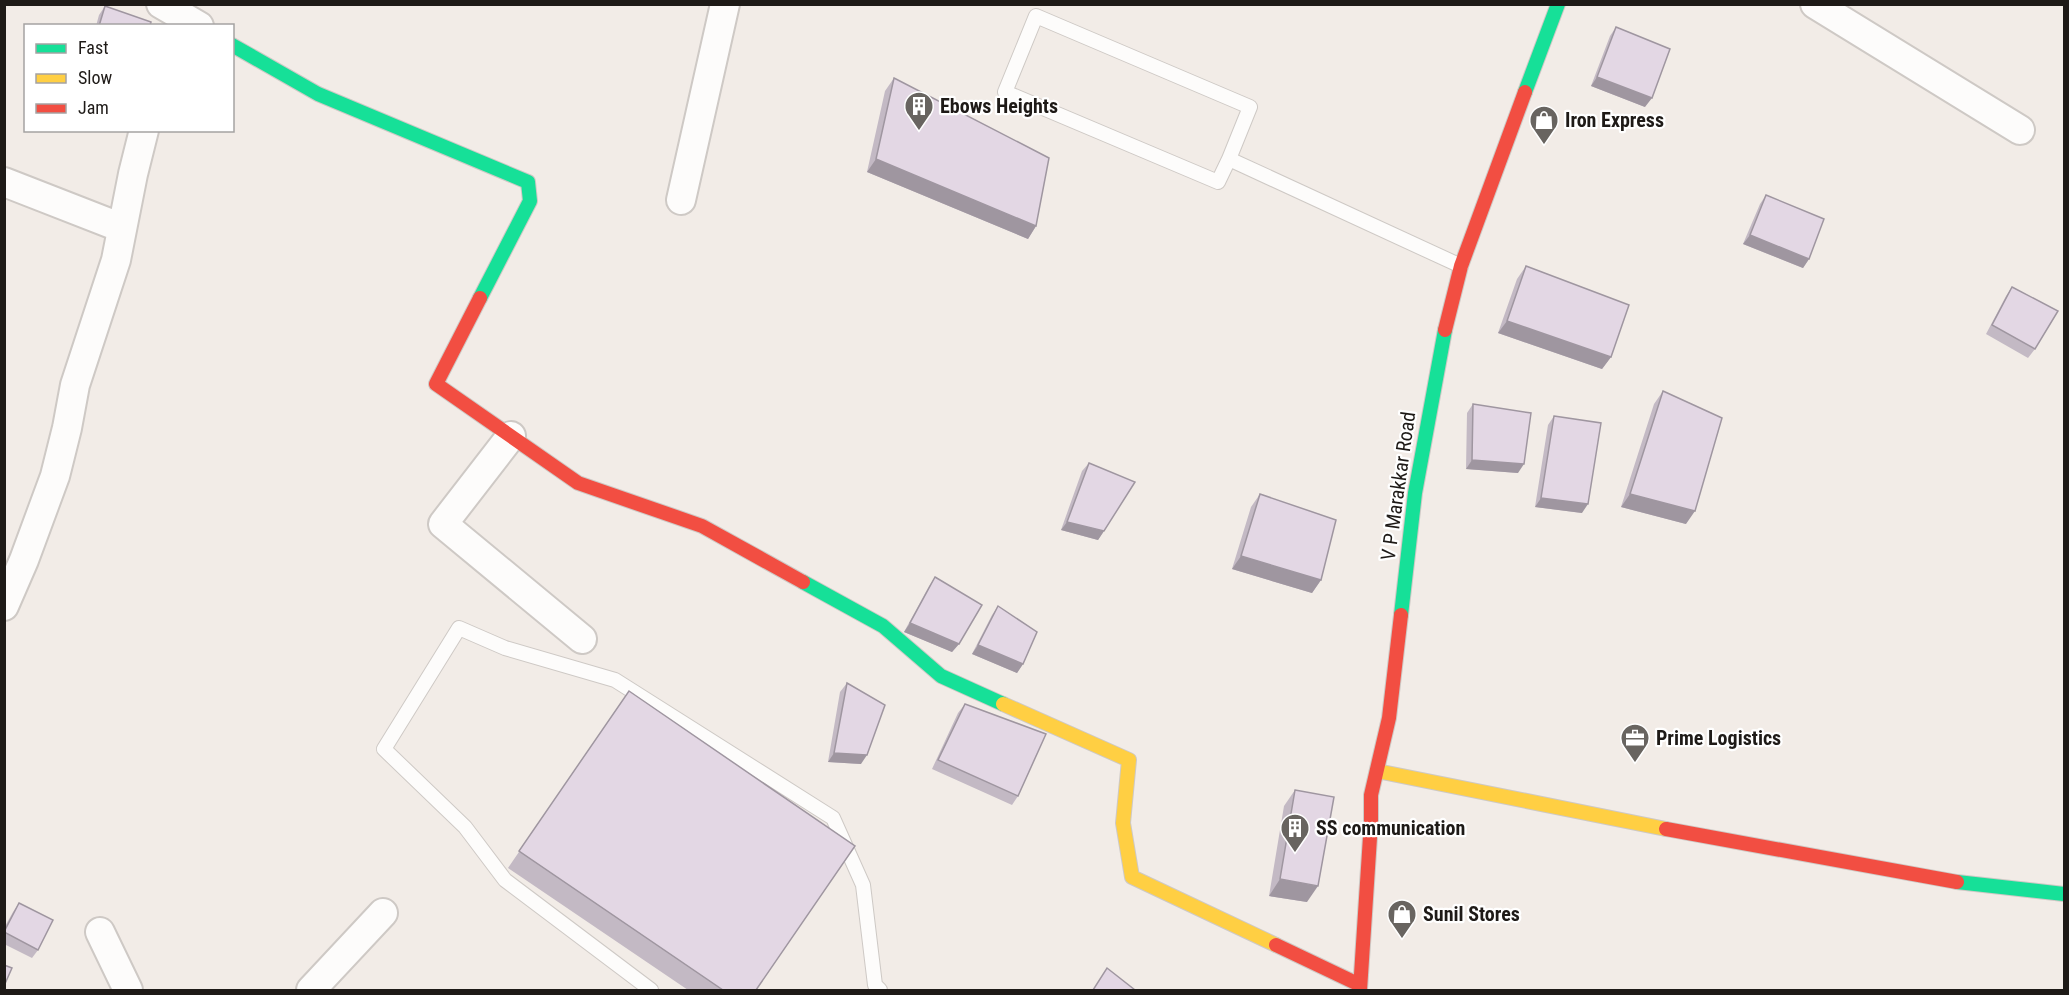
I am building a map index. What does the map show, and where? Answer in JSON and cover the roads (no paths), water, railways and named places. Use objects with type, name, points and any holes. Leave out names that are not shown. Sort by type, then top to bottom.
[{"type":"street","points":[[681,200],[725,4]]},
{"type":"street","name":"V P Marakkar Road","points":[[1360,988],[1371,795],[1389,718],[1415,493],[1440,347],[1461,266],[1558,4]]},
{"type":"street","points":[[1815,4],[2020,130]]},
{"type":"street","points":[[168,14],[194,24]]},
{"type":"street","points":[[234,46],[318,94],[528,182],[530,201],[436,384],[578,483],[702,526],[883,627],[941,676],[1129,760],[1123,823],[1132,877],[1360,988]]},
{"type":"street","points":[[4,606],[24,561],[55,476],[75,385],[116,260],[144,132]]},
{"type":"street","points":[[4,183],[122,228]]},
{"type":"street","points":[[511,436],[443,524],[582,639]]},
{"type":"street","points":[[1377,771],[1626,822],[1816,857],[2021,891],[2064,894]]},
{"type":"street","points":[[311,990],[383,913]]},
{"type":"street","points":[[100,932],[128,990]]},
{"type":"lane","points":[[1036,16],[1250,106],[1229,159],[1218,182],[1005,92],[1036,16]]},
{"type":"lane","points":[[1229,159],[1461,266]]},
{"type":"lane","points":[[651,990],[505,880],[465,826],[384,749],[459,628],[505,648],[615,680],[834,818],[863,885],[875,985],[880,990]]},
{"type":"place","name":"Ebows Heights","points":[[919,132]]},
{"type":"place","name":"Iron Express","points":[[1544,146]]},
{"type":"place","name":"Prime Logistics","points":[[1635,764]]},
{"type":"place","name":"SS communication","points":[[1295,854]]},
{"type":"place","name":"Sunil Stores","points":[[1402,940]]}]
